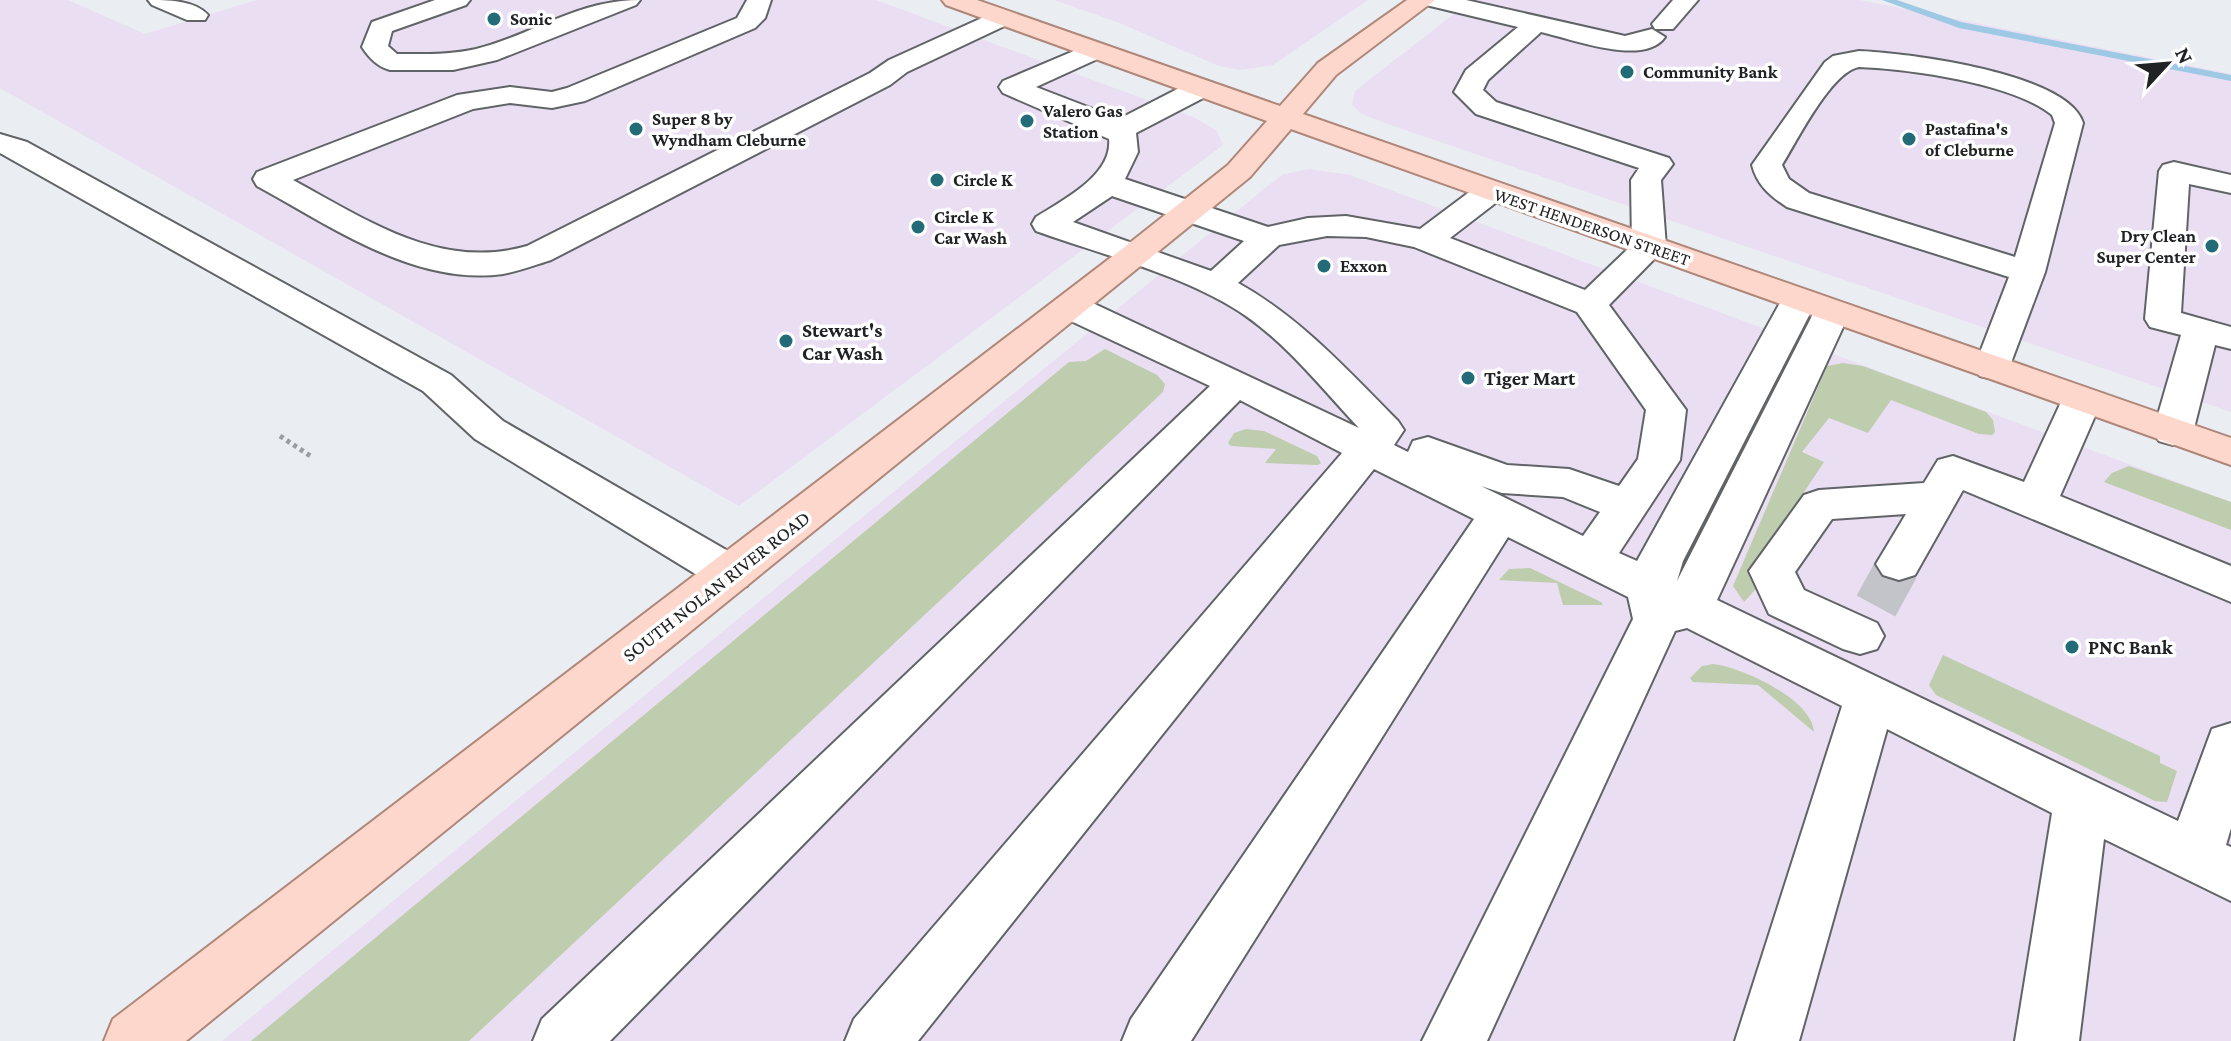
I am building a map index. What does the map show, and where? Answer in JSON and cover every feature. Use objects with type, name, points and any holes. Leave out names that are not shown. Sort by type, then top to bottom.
[{"type":"main road","name":"WEST HENDERSON STREET","points":[[954,0],[2231,452]]},
{"type":"main road","name":"SOUTH NOLAN RIVER ROAD","points":[[136,1041],[1071,307],[1239,171],[1327,69],[1423,0]]},
{"type":"street","points":[[160,0],[196,15]]},
{"type":"street","points":[[458,0],[381,27],[375,47],[390,62],[453,62],[488,54],[628,0]]},
{"type":"street","points":[[415,15],[401,42],[407,48],[440,51],[474,47],[607,0]]},
{"type":"street","points":[[759,0],[753,18],[746,23],[575,95],[552,100],[510,95],[448,107],[268,179],[421,258],[452,266],[499,265],[539,253],[880,79],[898,66],[1004,17]]},
{"type":"street","points":[[1434,0],[1528,13],[1625,44],[1644,43],[1686,0]]},
{"type":"street","points":[[1528,13],[1476,76],[1468,92],[1486,108],[1658,164],[1646,180],[1649,247],[1590,304]]},
{"type":"street","points":[[1095,50],[1013,87],[1120,130],[1127,141],[1126,151],[1115,163],[1109,184],[1048,224],[1216,285],[1259,309],[1299,343],[1377,441],[1500,514],[1590,560],[1665,606],[1852,690],[2212,866],[2231,744]]},
{"type":"street","points":[[1993,368],[2028,272],[2069,123],[2066,113],[2043,96],[1898,60],[1856,59],[1834,67],[1767,165],[1770,178],[1780,189],[1798,200],[2028,272]]},
{"type":"street","points":[[1120,130],[1201,88]]},
{"type":"street","points":[[0,143],[16,148],[437,383],[489,430],[731,574]]},
{"type":"street","points":[[2173,432],[2216,334],[2163,319],[2174,171],[2231,184]]},
{"type":"street","points":[[1109,184],[1267,238]]},
{"type":"street","points":[[1426,240],[1491,191]]},
{"type":"street","points":[[1216,285],[1267,238],[1297,227],[1337,223],[1371,226],[1426,240],[1590,304],[1666,410],[1659,460],[1590,560]]},
{"type":"street","points":[[1454,1041],[1665,606],[1700,582],[1816,306]]},
{"type":"street","points":[[1071,307],[1235,383],[1377,441],[1502,479],[1569,483],[1627,506]]},
{"type":"street","points":[[565,1041],[1235,383]]},
{"type":"street","points":[[2036,503],[2082,400]]},
{"type":"street","points":[[877,1041],[1377,441]]},
{"type":"street","points":[[1899,564],[1953,470],[2225,582]]},
{"type":"street","points":[[1767,1041],[1868,621],[1786,602],[1772,571],[1819,505],[1934,502]]},
{"type":"street","points":[[1154,1041],[1500,514]]},
{"type":"street","points":[[2047,1041],[2081,801]]},
{"type":"path","points":[[280,436],[312,457]]},
{"type":"shaded area","points":[[0,0],[68,0],[145,34],[257,0],[876,0],[1193,117],[1216,130],[1223,145],[739,506],[0,88]]},
{"type":"shaded area","points":[[1054,0],[1368,0],[1273,65],[1240,70],[1219,66],[1117,22]]},
{"type":"shaded area","points":[[1472,0],[1860,0],[2231,74],[2231,412],[1385,123],[1362,114],[1352,105],[1355,91]]},
{"type":"shaded area","points":[[1309,169],[1350,175],[2231,502],[2231,1041],[222,1041],[1270,184],[1284,174]]},
{"type":"green space","points":[[1105,349],[1157,375],[1165,384],[1163,392],[469,1041],[251,1041],[1069,362],[1086,361]]},
{"type":"green space","points":[[1843,363],[1863,366],[1986,412],[1993,420],[1995,432],[1992,435],[1979,434],[1891,400],[1868,433],[1829,418],[1802,452],[1824,462],[1753,569],[1755,590],[1744,602],[1733,586],[1827,366]]},
{"type":"green space","points":[[1246,429],[1264,431],[1317,456],[1321,463],[1265,463],[1276,449],[1231,446],[1228,443],[1234,433]]},
{"type":"green space","points":[[2129,466],[2231,502],[2231,530],[2104,482],[2112,473]]},
{"type":"green space","points":[[1530,568],[1603,605],[1563,605],[1557,583],[1499,580],[1509,569]]},
{"type":"green space","points":[[1943,655],[2160,756],[2160,763],[2177,771],[2167,802],[2155,801],[1936,695],[1929,685]]},
{"type":"green space","points":[[1713,664],[1757,678],[1789,697],[1810,720],[1814,732],[1758,685],[1693,682],[1690,678],[1702,666]]},
{"type":"waterway","points":[[1887,0],[1959,25],[2231,78]]},
{"type":"tunnel","points":[[1876,606],[1899,564]]},
{"type":"place","name":"Sonic","points":[[494,19]]},
{"type":"place","name":"Community Bank","points":[[1627,72]]},
{"type":"place","name":"Valero Gas Station","points":[[1027,121]]},
{"type":"place","name":"Super 8 by Wyndham Cleburne","points":[[636,129]]},
{"type":"place","name":"Pastafina's of Cleburne","points":[[1909,139]]},
{"type":"place","name":"Circle K","points":[[937,180]]},
{"type":"place","name":"Circle K Car Wash","points":[[918,227]]},
{"type":"place","name":"Dry Clean Super Center","points":[[2212,246]]},
{"type":"place","name":"Exxon","points":[[1324,266]]},
{"type":"place","name":"Stewart's Car Wash","points":[[786,341]]},
{"type":"place","name":"Tiger Mart","points":[[1468,378]]},
{"type":"place","name":"PNC Bank","points":[[2072,647]]}]
